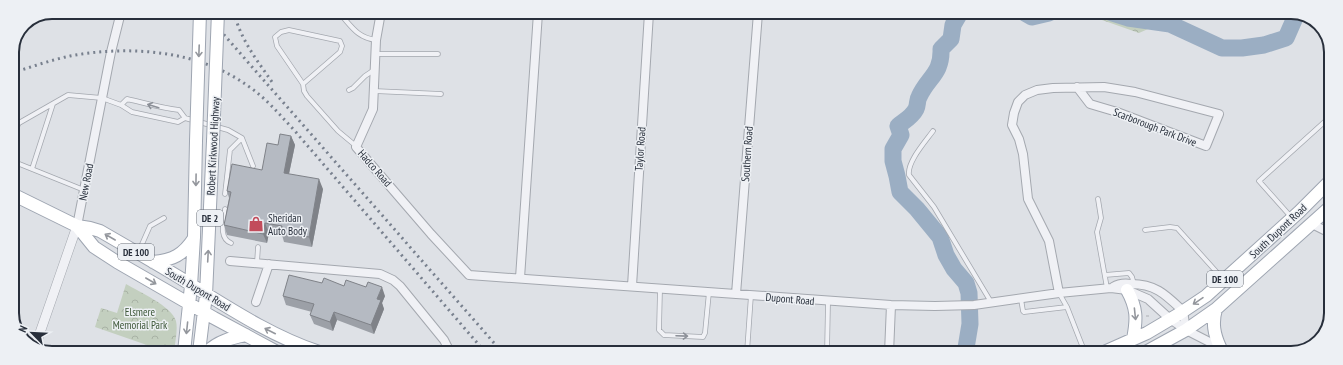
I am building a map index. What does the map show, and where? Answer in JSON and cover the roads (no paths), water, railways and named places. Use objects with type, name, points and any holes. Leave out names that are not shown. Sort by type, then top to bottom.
[{"type":"main road","name":"Robert Kirkwood Highway","points":[[185,346],[191,286],[194,236],[200,19]]},
{"type":"main road","name":"Robert Kirkwood Highway","points":[[200,346],[206,295],[218,19]]},
{"type":"main road","name":"South Dupont Road","points":[[1118,346],[1170,319],[1206,296],[1324,187]]},
{"type":"main road","name":"DE 100","points":[[19,197],[77,226]]},
{"type":"main road","name":"South Dupont Road","points":[[1157,346],[1186,330],[1216,309],[1324,213]]},
{"type":"main road","points":[[1257,272],[1268,254],[1290,234],[1293,222],[1292,218]]},
{"type":"main road","name":"South Dupont Road","points":[[77,226],[100,231],[154,262],[206,295],[271,331],[304,346]]},
{"type":"main road","name":"South Dupont Road","points":[[77,226],[94,247],[117,262],[265,346]]},
{"type":"main road","points":[[154,262],[176,257],[189,246],[194,236]]},
{"type":"main road","points":[[1131,287],[1133,302],[1136,310],[1133,339]]},
{"type":"main road","points":[[1216,309],[1214,329],[1220,346]]},
{"type":"main road","points":[[215,346],[230,338],[246,336]]},
{"type":"street","name":"New Road","points":[[37,342],[77,226],[111,52],[119,19]]},
{"type":"street","name":"Hadco Road","points":[[380,19],[376,40],[373,109],[356,146],[431,234],[469,275]]},
{"type":"street","points":[[520,278],[538,19]]},
{"type":"street","name":"Taylor Road","points":[[632,286],[649,19]]},
{"type":"street","name":"Southern Road","points":[[736,294],[758,19]]},
{"type":"street","name":"Scarborough Park Drive","points":[[1059,293],[1049,241],[1028,199],[1023,154],[1012,125],[1018,102],[1025,95],[1037,90],[1053,88],[1077,87],[1104,87],[1135,92],[1219,114],[1206,146],[1117,112],[1090,104],[1077,87]]},
{"type":"street","points":[[1312,224],[1324,230]]},
{"type":"street","points":[[230,262],[380,274],[393,280],[400,286],[444,340],[447,346]]},
{"type":"street","points":[[256,302],[269,264]]},
{"type":"street","name":"Dupont Road","points":[[469,275],[660,288],[828,302],[891,305],[959,305],[992,303],[1059,293],[1151,286],[1159,290],[1183,311]]},
{"type":"street","name":"Dupont Road","points":[[1131,287],[1186,330],[1218,346]]},
{"type":"street","points":[[889,346],[891,305]]},
{"type":"street","points":[[1183,311],[1186,330]]},
{"type":"lane","points":[[345,19],[357,33],[367,39],[376,40]]},
{"type":"lane","points":[[304,84],[340,52],[342,46],[340,41],[289,30],[281,32],[275,38],[276,46],[304,84],[304,91],[307,96],[338,131],[356,146]]},
{"type":"lane","points":[[375,54],[438,54]]},
{"type":"lane","points":[[349,90],[353,88],[364,76],[374,70]]},
{"type":"lane","points":[[374,92],[442,94]]},
{"type":"lane","points":[[19,123],[68,95],[102,98],[121,104],[132,112],[178,122],[184,118]]},
{"type":"lane","points":[[121,104],[127,99],[158,108],[179,110],[184,118],[228,130],[242,138],[253,166]]},
{"type":"lane","points":[[32,169],[53,104]]},
{"type":"lane","points":[[1292,218],[1260,181],[1324,122]]},
{"type":"lane","points":[[933,131],[911,164],[908,170],[909,175],[934,207],[992,303]]},
{"type":"lane","points":[[225,194],[230,150],[242,138]]},
{"type":"lane","points":[[19,164],[84,190]]},
{"type":"lane","points":[[1098,199],[1101,218],[1098,232],[1105,275],[1109,288]]},
{"type":"lane","points":[[225,208],[222,235],[226,242],[231,243]]},
{"type":"lane","points":[[138,253],[150,226],[164,218]]},
{"type":"lane","points":[[1145,230],[1170,227],[1178,228],[1224,280]]},
{"type":"lane","points":[[256,264],[258,247]]},
{"type":"lane","points":[[1105,275],[1129,273],[1132,277],[1131,287]]},
{"type":"lane","points":[[660,288],[659,330],[664,335],[703,337],[705,333],[709,292]]},
{"type":"lane","points":[[1059,293],[1067,307],[1082,346]]},
{"type":"lane","points":[[747,346],[751,295]]},
{"type":"lane","points":[[1021,299],[1022,311],[1024,312],[1067,307]]},
{"type":"lane","points":[[827,346],[828,302]]},
{"type":"waterway","points":[[946,19],[953,25]]},
{"type":"waterway","points":[[956,19],[953,25],[951,39],[941,49],[941,57],[937,70],[918,98],[916,109],[910,117],[898,126],[901,135],[893,149],[893,161],[900,192],[917,209],[940,237],[946,255],[954,269],[966,283],[969,293],[970,324],[966,346]]},
{"type":"waterway","points":[[1135,19],[1170,24],[1222,48],[1242,48],[1264,45],[1286,38],[1294,19]]},
{"type":"railway","points":[[210,19],[497,346]]},
{"type":"railway","points":[[236,19],[245,40],[272,82]]},
{"type":"railway","points":[[19,71],[70,56],[116,51],[139,51],[163,53],[186,58],[229,74],[255,91],[283,118],[480,346]]},
{"type":"place","name":"Sheridan Auto Body","points":[[256,224]]},
{"type":"park label","name":"Elsmere Memorial Park","points":[[140,318]]}]
